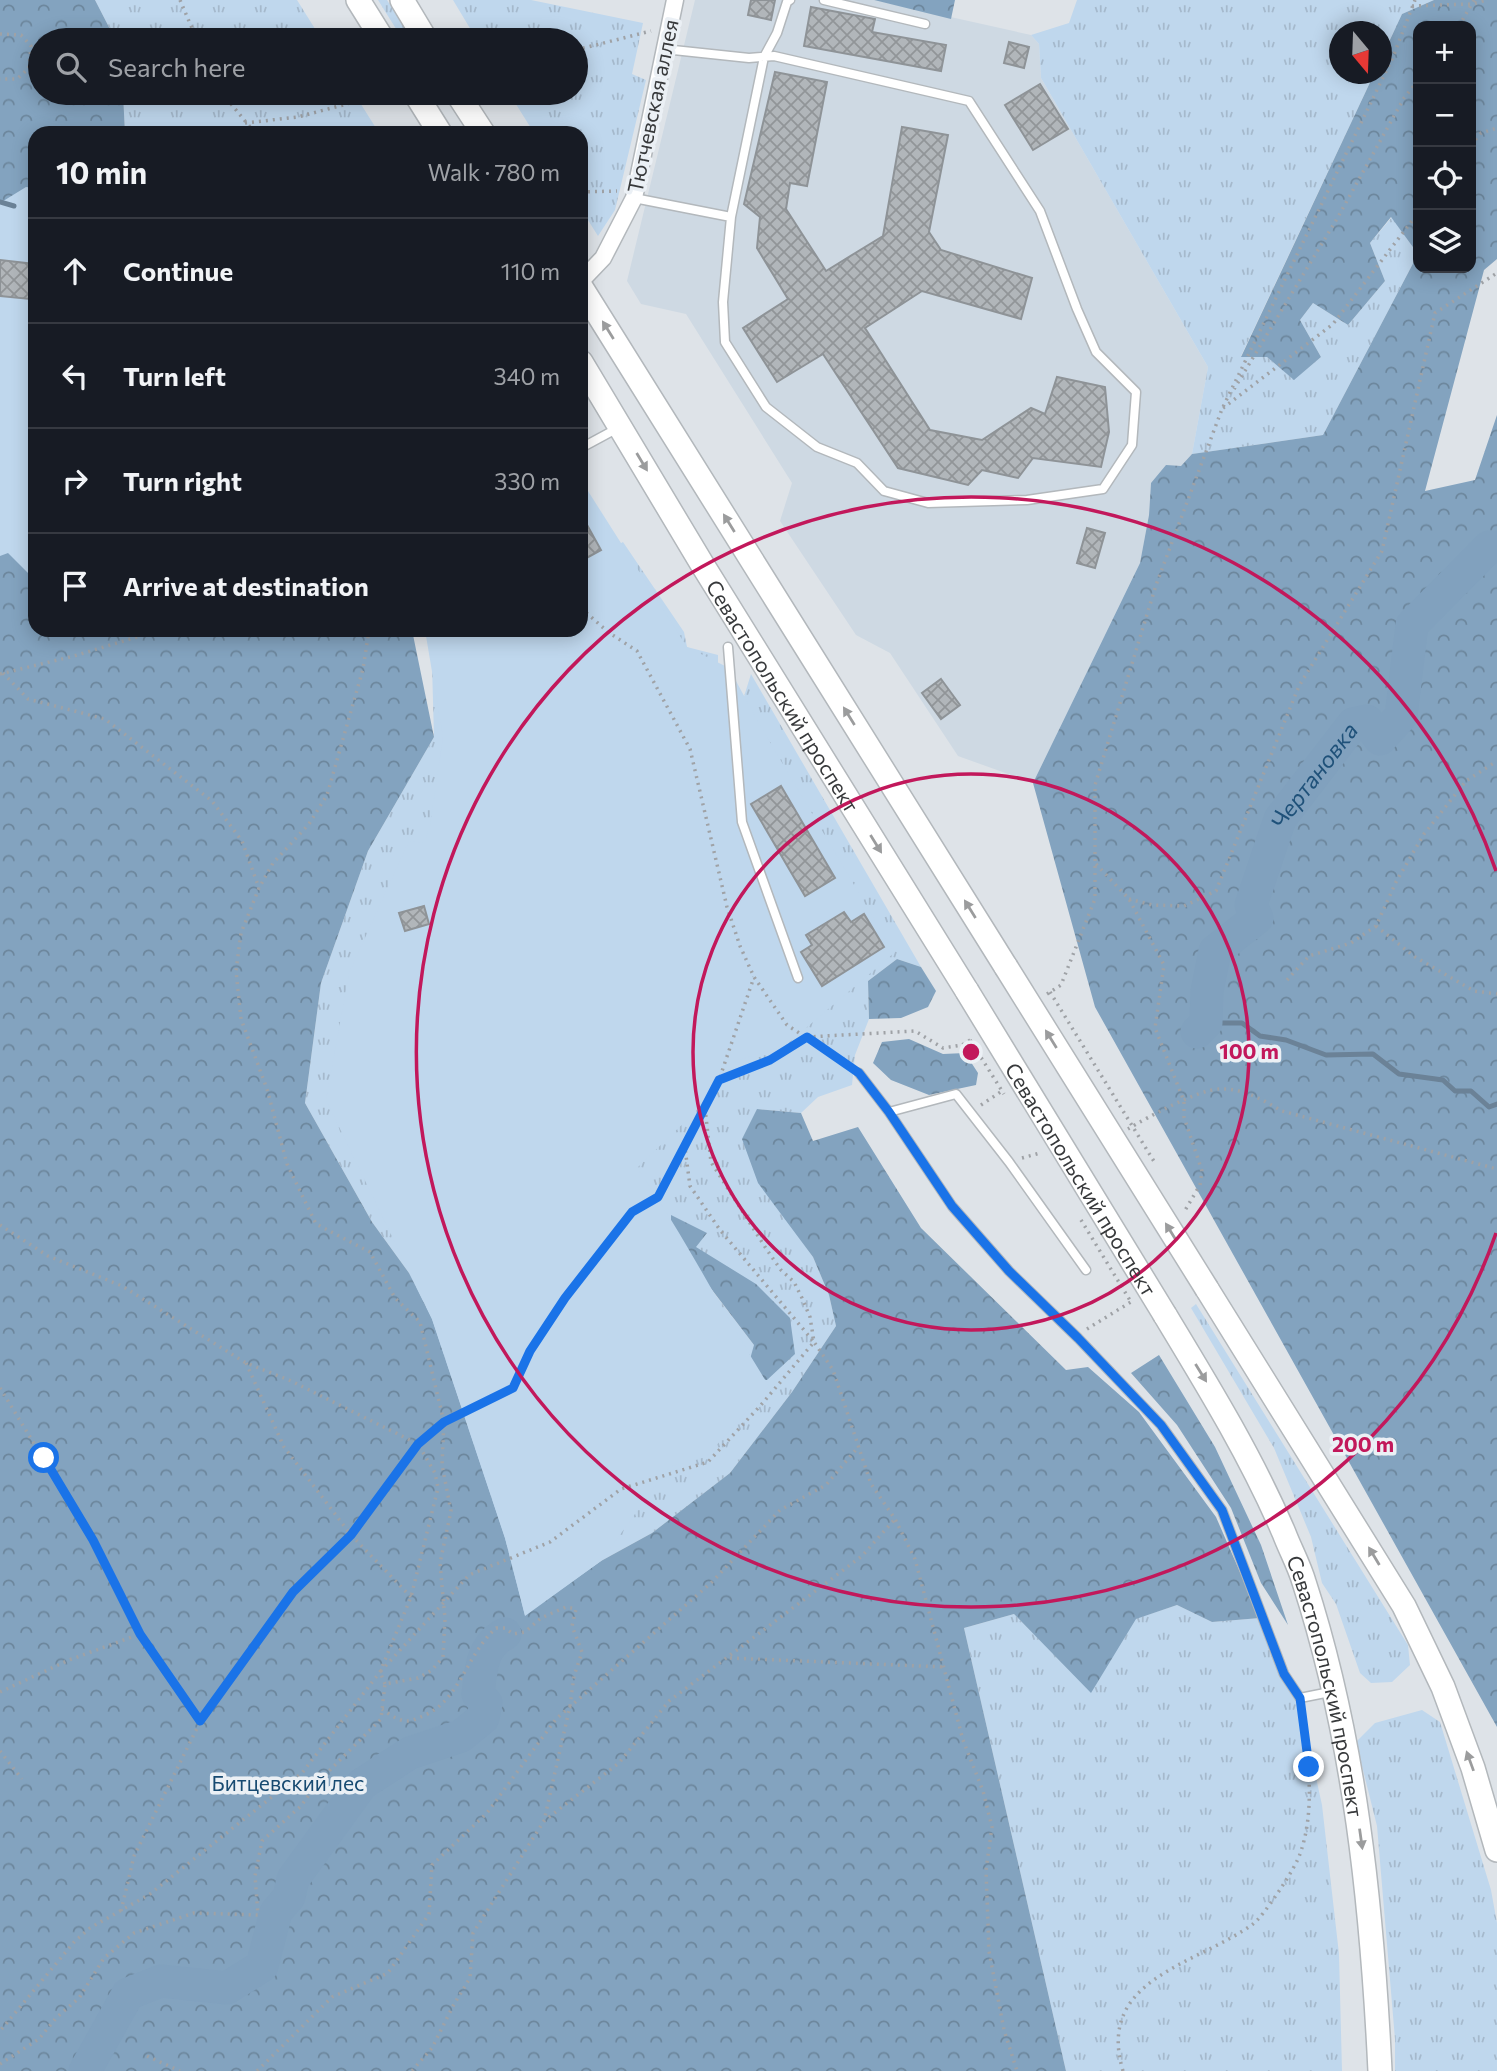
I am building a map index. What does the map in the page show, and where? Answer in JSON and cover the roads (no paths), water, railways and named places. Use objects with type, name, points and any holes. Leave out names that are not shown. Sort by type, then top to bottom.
[{"type":"main road","points":[[358,0],[376,28]]},
{"type":"main road","points":[[402,0],[419,28]]},
{"type":"main road","points":[[422,105],[436,126]]},
{"type":"main road","points":[[465,105],[478,126]]},
{"type":"main road","points":[[588,298],[1404,1606],[1443,1687],[1491,1806],[1497,1850]]},
{"type":"main road","name":"Севастопольский проспект","points":[[588,373],[702,564],[1224,1410],[1270,1501],[1303,1580],[1333,1691],[1362,1850],[1375,1964],[1380,2071]]},
{"type":"street","name":"Тютчевская аллея","points":[[588,274],[603,258],[634,194],[675,0]]},
{"type":"lane","points":[[664,49],[748,58],[764,57],[774,56],[969,101],[1041,211],[1096,352],[1136,392],[1132,445],[1103,489],[1027,500],[928,503],[884,491],[857,463],[817,447],[766,407],[725,342],[723,302],[731,218],[764,57],[790,0]]},
{"type":"lane","points":[[824,0],[925,24]]},
{"type":"lane","points":[[634,194],[731,218]]},
{"type":"lane","points":[[588,444],[620,426]]},
{"type":"lane","points":[[728,647],[742,822],[798,978]]},
{"type":"lane","points":[[859,1073],[889,1112],[952,1206],[1009,1271],[1161,1425],[1222,1510],[1284,1674],[1300,1698],[1333,1691]]},
{"type":"lane","points":[[889,1112],[956,1094],[1009,1162],[1086,1270]]},
{"type":"waterway","points":[[0,202],[14,206]]},
{"type":"waterway","name":"Чертановка","points":[[1197,1032],[1206,1023],[1207,991],[1215,951],[1257,918],[1251,905],[1280,819],[1353,724],[1367,721],[1380,739],[1401,716],[1412,625],[1489,547],[1497,547]]},
{"type":"waterway","points":[[1206,1023],[1242,1023],[1260,1036],[1286,1040],[1326,1055],[1373,1054],[1399,1074],[1443,1080],[1455,1091],[1471,1091],[1489,1107],[1497,1104]]},
{"type":"waterway","name":"Чертановка","points":[[85,2071],[128,1994],[161,1981],[227,1988],[262,1966],[276,1912],[289,1897],[293,1879],[362,1784],[410,1753],[461,1736],[483,1718],[486,1703],[478,1694],[484,1660],[491,1645],[505,1634]]},
{"type":"park label","name":"Битцевский лес","points":[[288,1782]]}]
